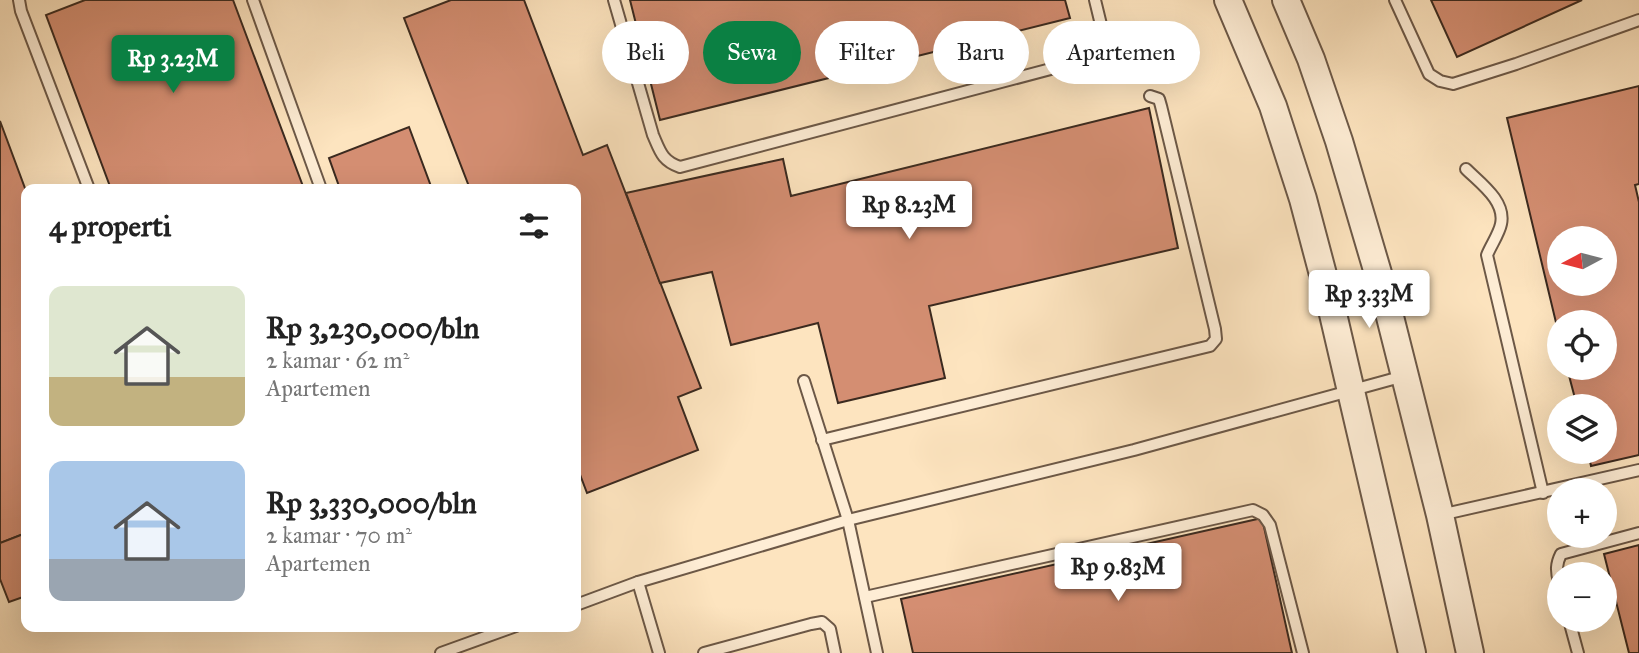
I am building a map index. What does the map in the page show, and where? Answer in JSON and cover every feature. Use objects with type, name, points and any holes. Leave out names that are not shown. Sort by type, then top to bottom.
[{"type":"street","points":[[1228,0],[1273,106],[1303,199],[1330,301],[1412,653]]},
{"type":"street","points":[[1286,0],[1311,58],[1339,141],[1385,297],[1471,653]]},
{"type":"lane","points":[[19,0],[87,184]]},
{"type":"lane","points":[[253,0],[319,184]]},
{"type":"lane","points":[[614,0],[653,135],[662,156],[670,164],[680,167],[1096,57],[1103,47],[1104,37],[1095,0]]},
{"type":"lane","points":[[1395,0],[1429,74],[1440,81],[1453,84],[1639,20]]},
{"type":"lane","points":[[822,440],[1210,346],[1216,339],[1215,329],[1161,106],[1159,99],[1150,96]]},
{"type":"lane","points":[[1466,169],[1502,209],[1501,225],[1487,255],[1544,493]]},
{"type":"lane","points":[[581,603],[639,582],[848,520],[1134,450],[1404,376]]},
{"type":"lane","points":[[804,381],[848,520],[877,653]]},
{"type":"lane","points":[[1440,516],[1639,470]]},
{"type":"lane","points":[[865,597],[1253,510],[1263,515],[1270,525],[1303,653]]},
{"type":"lane","points":[[1557,562],[1561,554],[1639,533]]},
{"type":"lane","points":[[639,582],[659,653]]},
{"type":"lane","points":[[704,653],[822,622],[830,629],[835,653]]},
{"type":"lane","points":[[441,653],[490,632]]},
{"type":"lane","points":[[1572,632],[1578,653]]},
{"type":"building","points":[[85,0],[233,0],[302,184],[109,184],[46,15]]},
{"type":"building","points":[[451,0],[524,0],[583,155],[607,145],[701,388],[678,397],[698,450],[587,493],[581,477],[581,184],[468,184],[404,18]]},
{"type":"building","points":[[630,0],[1065,0],[1070,18],[1043,21],[1043,25],[1029,28],[1029,21],[933,21],[933,52],[919,56],[919,21],[815,21],[815,81],[660,120],[651,84],[689,84],[689,21],[635,21]]},
{"type":"building","points":[[1431,0],[1582,0],[1457,57]]},
{"type":"building","points":[[1639,86],[1639,184],[1635,185],[1639,202],[1639,455],[1617,460],[1617,394],[1574,394],[1570,380],[1617,380],[1617,310],[1553,310],[1550,296],[1617,296],[1617,226],[1547,226],[1547,285],[1507,118]]},
{"type":"building","points":[[1149,108],[1178,248],[929,306],[945,378],[838,403],[818,323],[731,345],[712,272],[660,283],[626,193],[783,159],[791,196]]},
{"type":"building","points":[[0,121],[23,184],[21,184],[21,535],[0,543]]},
{"type":"building","points":[[409,127],[430,184],[338,184],[329,158]]},
{"type":"building","points":[[1262,518],[1292,653],[913,653],[901,599]]},
{"type":"building","points":[[21,535],[21,598],[9,602],[0,579],[0,543]]},
{"type":"building","points":[[1639,545],[1639,653],[1629,653],[1617,605],[1617,562],[1606,562],[1604,554]]}]
